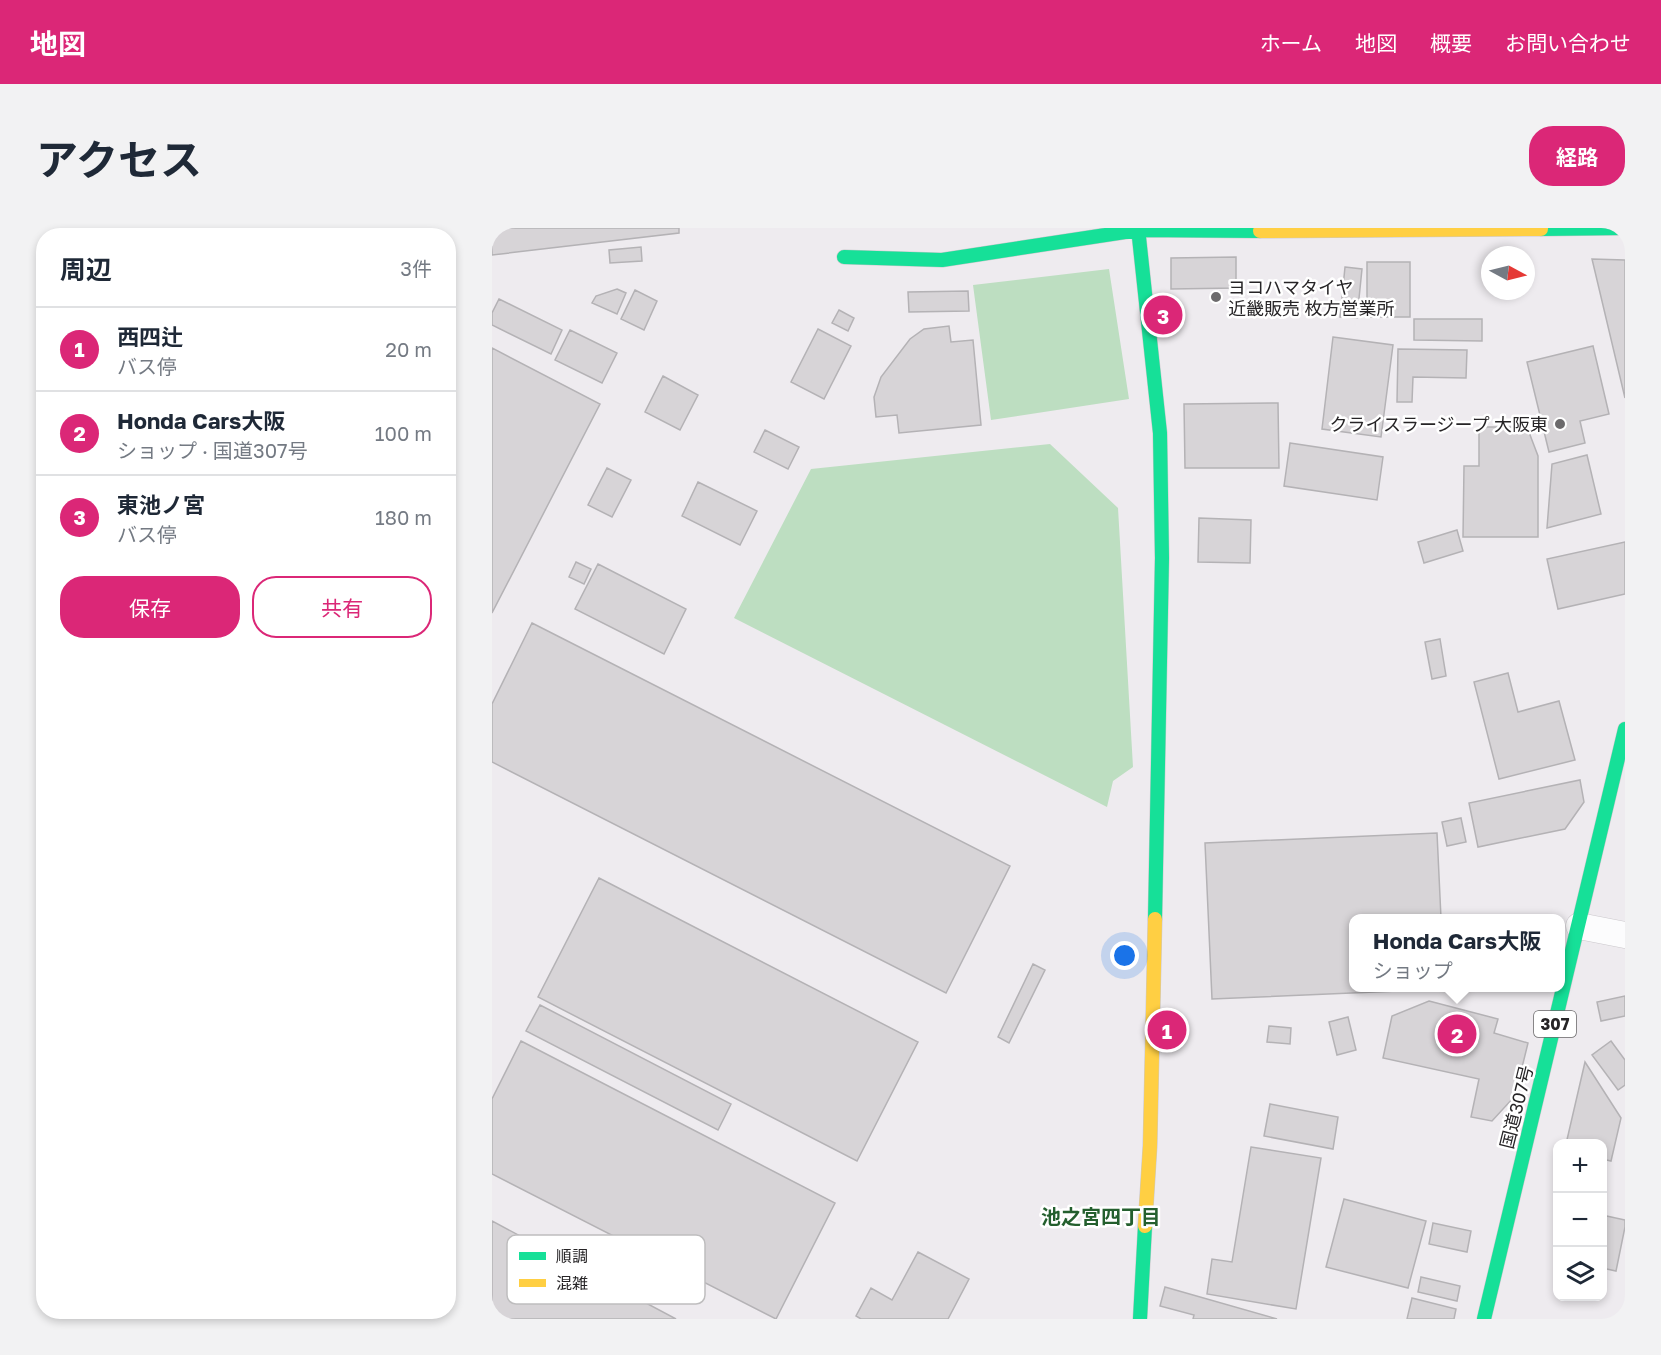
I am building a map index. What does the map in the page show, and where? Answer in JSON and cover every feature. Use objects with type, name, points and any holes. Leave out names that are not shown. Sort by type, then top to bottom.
[{"type":"main road","points":[[844,257],[942,260],[1138,229],[1625,228]]},
{"type":"main road","points":[[1138,229],[1160,433],[1162,547],[1150,1146],[1140,1319]]},
{"type":"main road","name":"国道307号","points":[[1565,984],[1625,729]]},
{"type":"main road","name":"国道307号","points":[[1484,1319],[1563,992]]},
{"type":"street","points":[[1579,926],[1625,935]]},
{"type":"green space","points":[[1109,269],[1129,399],[991,420],[973,285]]},
{"type":"green space","points":[[1050,444],[1118,508],[1133,767],[1113,781],[1107,807],[734,618],[811,469]]},
{"type":"building","points":[[492,228],[679,228],[679,233],[492,255]]},
{"type":"building","points":[[641,247],[642,261],[610,263],[609,250]]},
{"type":"building","points":[[1236,257],[1236,288],[1171,289],[1171,258]]},
{"type":"building","points":[[1592,259],[1625,260],[1625,398]]},
{"type":"building","points":[[1367,262],[1410,262],[1410,317],[1367,317]]},
{"type":"building","points":[[1345,267],[1362,269],[1357,318],[1340,317]]},
{"type":"building","points":[[617,289],[626,293],[617,314],[592,303],[596,296]]},
{"type":"building","points":[[635,290],[657,301],[644,330],[621,319]]},
{"type":"building","points":[[968,291],[969,311],[909,312],[908,292]]},
{"type":"building","points":[[499,299],[562,330],[551,354],[492,325],[492,313]]},
{"type":"building","points":[[839,310],[854,318],[848,331],[832,323]]},
{"type":"building","points":[[1414,319],[1482,319],[1482,341],[1414,340]]},
{"type":"building","points":[[949,326],[951,342],[973,340],[981,425],[899,433],[897,415],[876,417],[874,397],[881,377],[910,339],[924,329]]},
{"type":"building","points":[[818,329],[851,346],[824,399],[791,382]]},
{"type":"building","points":[[570,330],[617,353],[602,383],[555,360]]},
{"type":"building","points":[[1333,337],[1393,345],[1381,437],[1322,429]]},
{"type":"building","points":[[1593,346],[1609,414],[1580,421],[1585,443],[1549,452],[1527,362]]},
{"type":"building","points":[[492,348],[600,404],[492,613]]},
{"type":"building","points":[[1398,349],[1467,350],[1466,378],[1413,377],[1412,402],[1397,402]]},
{"type":"building","points":[[663,376],[698,395],[680,430],[645,412]]},
{"type":"building","points":[[1278,403],[1279,468],[1185,468],[1184,404]]},
{"type":"building","points":[[1479,427],[1527,427],[1538,456],[1538,537],[1463,537],[1464,466],[1479,466]]},
{"type":"building","points":[[765,430],[799,447],[788,469],[754,452]]},
{"type":"building","points":[[1290,443],[1383,457],[1377,500],[1284,486]]},
{"type":"building","points":[[1587,455],[1601,514],[1547,528],[1552,464]]},
{"type":"building","points":[[607,468],[631,480],[612,517],[588,505]]},
{"type":"building","points":[[698,482],[757,511],[740,545],[682,516]]},
{"type":"building","points":[[1199,518],[1251,520],[1250,563],[1198,562]]},
{"type":"building","points":[[1457,530],[1463,551],[1424,563],[1418,542]]},
{"type":"building","points":[[1625,542],[1625,594],[1558,609],[1547,559]]},
{"type":"building","points":[[576,562],[591,569],[584,584],[569,577]]},
{"type":"building","points":[[598,564],[686,609],[664,654],[575,609]]},
{"type":"building","points":[[532,623],[1010,866],[946,993],[492,762],[492,704]]},
{"type":"building","points":[[1440,639],[1446,676],[1432,679],[1425,642]]},
{"type":"building","points":[[1508,673],[1518,712],[1559,701],[1575,760],[1499,779],[1474,682]]},
{"type":"building","points":[[1580,780],[1584,802],[1565,829],[1478,847],[1469,803]]},
{"type":"building","points":[[1461,818],[1466,842],[1447,846],[1442,822]]},
{"type":"building","points":[[1437,833],[1441,914],[1349,914],[1349,992],[1374,992],[1212,999],[1205,843]]},
{"type":"building","points":[[599,878],[918,1042],[857,1161],[538,997]]},
{"type":"building","points":[[1033,964],[1045,970],[1009,1043],[998,1037]]},
{"type":"building","points":[[1625,996],[1625,1016],[1601,1021],[1597,1002]]},
{"type":"building","points":[[1429,1001],[1498,1019],[1494,1033],[1528,1043],[1515,1096],[1492,1121],[1471,1117],[1479,1079],[1383,1058],[1392,1016]]},
{"type":"building","points":[[540,1005],[731,1104],[718,1130],[526,1031]]},
{"type":"building","points":[[1348,1017],[1356,1050],[1337,1055],[1329,1022]]},
{"type":"building","points":[[1269,1026],[1291,1028],[1290,1044],[1267,1042]]},
{"type":"building","points":[[521,1041],[835,1203],[776,1319],[705,1283],[705,1235],[611,1235],[492,1174],[492,1099]]},
{"type":"building","points":[[1611,1041],[1625,1060],[1625,1085],[1618,1090],[1592,1055]]},
{"type":"building","points":[[1585,1062],[1621,1118],[1611,1161],[1607,1160],[1607,1139],[1567,1139]]},
{"type":"building","points":[[1270,1104],[1338,1117],[1333,1149],[1264,1136]]},
{"type":"building","points":[[1251,1147],[1321,1158],[1296,1309],[1207,1294],[1212,1259],[1232,1262]]},
{"type":"building","points":[[1344,1199],[1426,1221],[1408,1288],[1326,1267]]},
{"type":"building","points":[[1607,1216],[1625,1220],[1616,1271],[1607,1269]]},
{"type":"building","points":[[492,1221],[518,1235],[507,1235],[507,1304],[648,1304],[676,1319],[492,1319]]},
{"type":"building","points":[[1433,1223],[1471,1231],[1467,1252],[1429,1244]]},
{"type":"building","points":[[918,1252],[969,1279],[948,1319],[861,1319],[856,1316],[871,1288],[892,1300]]},
{"type":"building","points":[[1421,1277],[1460,1286],[1457,1301],[1418,1292]]},
{"type":"building","points":[[1165,1287],[1277,1319],[1193,1319],[1194,1315],[1160,1306]]},
{"type":"building","points":[[1412,1298],[1456,1309],[1454,1319],[1407,1319]]},
{"type":"traffic: fast","points":[[1138,228],[1160,433],[1162,558],[1155,919]]},
{"type":"traffic: fast","points":[[1541,229],[1625,228]]},
{"type":"traffic: fast","points":[[844,257],[942,260],[1138,230],[1260,231]]},
{"type":"traffic: fast","points":[[1565,980],[1625,729]]},
{"type":"traffic: fast","points":[[1484,1319],[1562,992]]},
{"type":"traffic: fast","points":[[1140,1319],[1145,1226]]},
{"type":"traffic: slow","points":[[1260,231],[1541,229]]},
{"type":"traffic: slow","points":[[1145,1226],[1150,1146],[1155,919]]},
{"type":"place","name":"ヨコハマタイヤ 近畿販売 枚方営業所","points":[[1216,297]]},
{"type":"place","name":"東池ノ宮","points":[[1163,315]]},
{"type":"place","name":"クライスラージープ 大阪東","points":[[1560,424]]},
{"type":"place","name":"西四辻","points":[[1167,1030]]},
{"type":"place","name":"Honda Cars大阪","points":[[1457,1034]]},
{"type":"district","name":"池之宮四丁目","points":[[1101,1216]]}]
